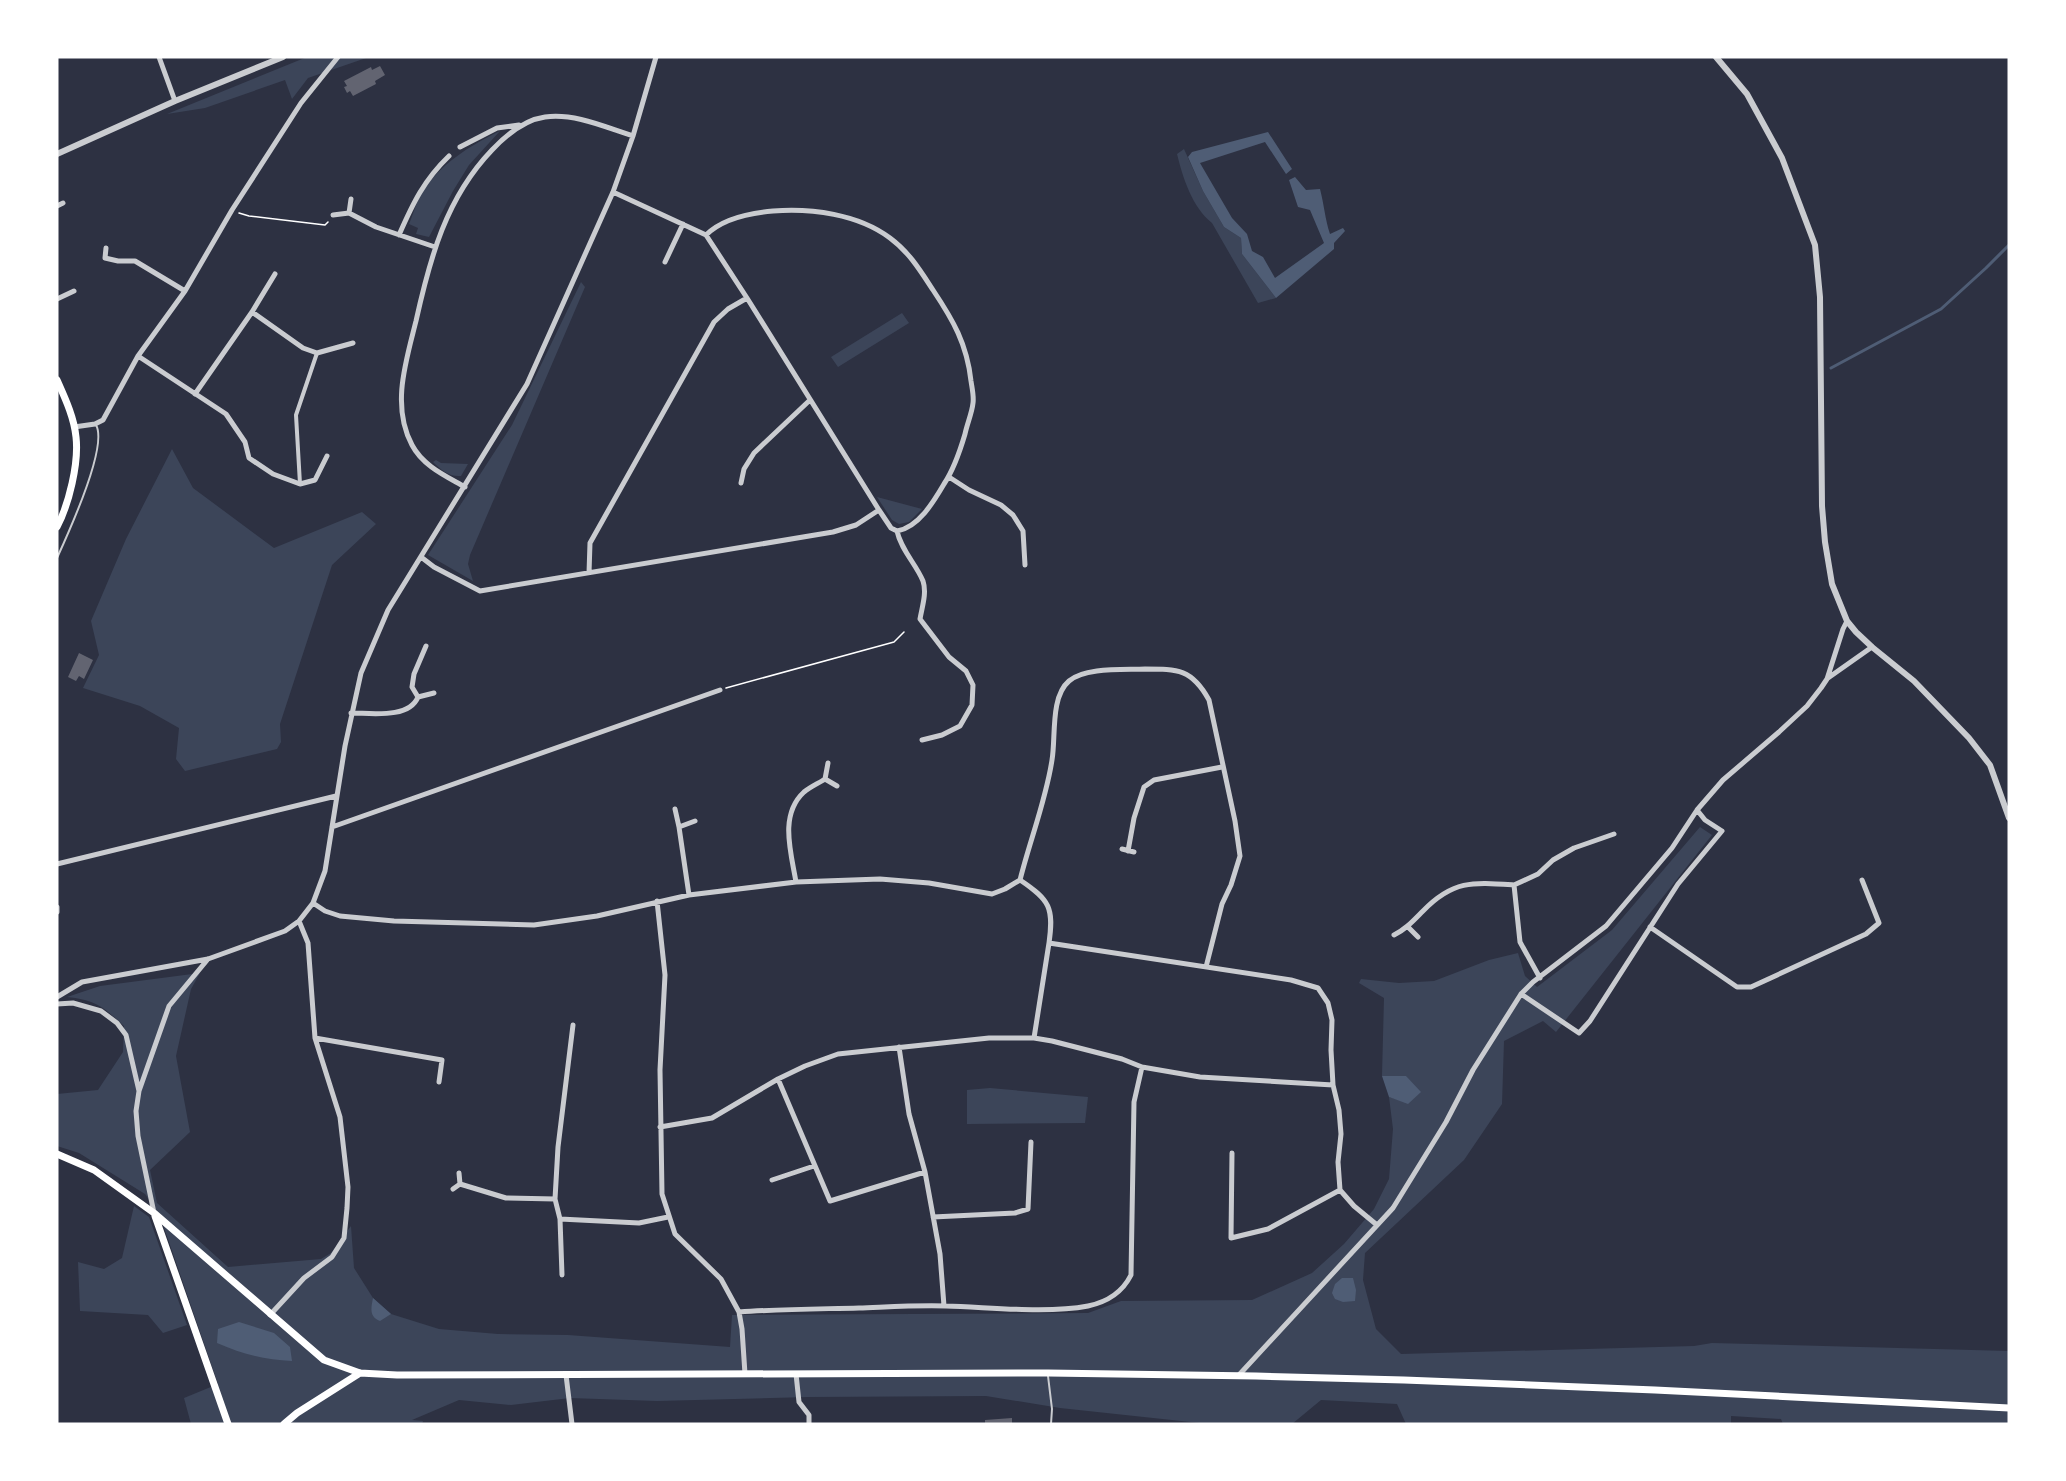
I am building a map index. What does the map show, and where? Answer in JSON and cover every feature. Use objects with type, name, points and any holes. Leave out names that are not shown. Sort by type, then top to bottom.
[{"type":"main road","points":[[57,380],[70,410],[76,439],[69,497],[57,527]]},
{"type":"main road","points":[[57,1154],[94,1170],[154,1213],[324,1360],[360,1373],[397,1375],[1048,1373],[1238,1376],[1655,1390],[2009,1408]]},
{"type":"main road","points":[[154,1213],[228,1424]]},
{"type":"main road","points":[[284,1424],[297,1413],[360,1373]]},
{"type":"street","points":[[159,57],[175,101]]},
{"type":"street","points":[[57,153],[283,57]]},
{"type":"street","points":[[74,427],[95,424],[103,420],[138,356],[185,291],[232,210],[301,103],[338,57]]},
{"type":"street","points":[[57,997],[82,982],[208,959],[285,931],[299,921],[313,903],[325,871],[351,713],[361,673],[388,610],[527,384],[613,192],[633,136],[656,57]]},
{"type":"street","points":[[1716,57],[1747,94],[1782,158],[1815,245],[1820,297],[1822,515],[1832,584],[1847,621],[1872,647],[1914,681],[1969,738],[1990,765],[2009,818]]},
{"type":"street","points":[[460,147],[497,128],[521,125],[544,117],[573,118],[633,136]]},
{"type":"street","points":[[465,487],[430,466],[412,446],[402,415],[401,391],[435,247],[449,212],[474,168],[503,138],[521,125]]},
{"type":"street","points":[[399,235],[425,182],[449,156]]},
{"type":"street","points":[[613,192],[706,235],[891,528],[897,531],[904,530],[913,524],[933,502],[949,477],[962,444],[973,402],[969,362],[960,334],[948,311],[912,258],[889,237],[859,222],[818,212],[784,210],[762,212],[713,228],[706,235]]},
{"type":"street","points":[[349,213],[351,199]]},
{"type":"street","points":[[333,215],[349,213],[376,227],[435,247]]},
{"type":"street","points":[[665,262],[683,225]]},
{"type":"street","points":[[106,248],[105,258],[135,261],[185,291]]},
{"type":"street","points":[[195,394],[252,312],[274,274]]},
{"type":"street","points":[[57,299],[74,291]]},
{"type":"street","points":[[589,573],[590,543],[714,322],[728,309],[747,297]]},
{"type":"street","points":[[252,312],[303,348],[317,353],[353,343]]},
{"type":"street","points":[[300,484],[296,415],[317,353]]},
{"type":"street","points":[[138,356],[226,414],[245,442],[249,458],[273,474],[300,484],[315,480],[327,456]]},
{"type":"street","points":[[741,483],[744,469],[754,453],[810,400]]},
{"type":"street","points":[[949,477],[969,490],[1001,505],[1013,515],[1023,531],[1025,566]]},
{"type":"street","points":[[421,557],[434,567],[480,591],[833,532],[855,525],[879,510]]},
{"type":"street","points":[[897,531],[906,553],[924,583],[924,601],[920,619],[950,657],[966,671],[973,685],[972,705],[960,726],[942,735],[922,740]]},
{"type":"street","points":[[1827,679],[1847,621]]},
{"type":"street","points":[[418,697],[412,687],[414,674],[426,646]]},
{"type":"street","points":[[1238,1376],[1393,1208],[1459,1100],[1473,1070],[1521,994],[1606,926],[1672,848],[1697,810],[1723,780],[1807,706],[1827,679],[1872,647]]},
{"type":"street","points":[[313,903],[325,911],[340,916],[394,921],[534,925],[597,916],[689,895],[795,882],[880,879],[929,883],[992,894],[1005,890],[1020,879],[1053,759],[1058,699],[1069,681],[1089,672],[1174,670],[1188,674],[1201,685],[1209,700],[1235,821],[1240,856],[1222,904],[1206,967]]},
{"type":"street","points":[[332,827],[720,690]]},
{"type":"street","points":[[418,697],[434,693]]},
{"type":"street","points":[[351,713],[386,714],[408,708],[416,702],[418,697]]},
{"type":"street","points":[[795,882],[787,829],[794,806],[805,791],[825,779],[828,763]]},
{"type":"street","points":[[1128,851],[1134,818],[1144,787],[1154,780],[1222,767]]},
{"type":"street","points":[[825,779],[837,786]]},
{"type":"street","points":[[57,864],[336,796]]},
{"type":"street","points":[[675,809],[689,895]]},
{"type":"street","points":[[1521,994],[1579,1033],[1590,1021],[1678,884],[1722,831],[1705,820],[1697,810]]},
{"type":"street","points":[[679,827],[696,821]]},
{"type":"street","points":[[1394,935],[1408,927],[1436,898],[1451,889],[1479,882],[1514,885],[1538,874],[1553,860],[1574,848],[1614,834]]},
{"type":"street","points":[[1020,879],[1034,889],[1051,909],[1052,921],[1034,1038]]},
{"type":"street","points":[[1650,927],[1737,987],[1750,987],[1866,934],[1879,923],[1862,880]]},
{"type":"street","points":[[1514,885],[1520,942],[1540,978]]},
{"type":"street","points":[[657,901],[665,975],[660,1070],[662,1194],[675,1234],[721,1279],[739,1312],[745,1374]]},
{"type":"street","points":[[57,907],[57,912]]},
{"type":"street","points":[[270,1315],[304,1278],[332,1257],[344,1238],[348,1187],[340,1117],[315,1038],[308,943],[299,921]]},
{"type":"street","points":[[1408,927],[1418,937]]},
{"type":"street","points":[[1049,943],[1292,980],[1318,988],[1328,1003],[1332,1020],[1333,1085],[1339,1110],[1341,1134],[1338,1162],[1340,1190],[1354,1206],[1377,1225]]},
{"type":"street","points":[[154,1213],[138,1136],[136,1111],[139,1091],[169,1006],[208,959]]},
{"type":"street","points":[[57,1004],[74,1003],[101,1011],[117,1023],[126,1035],[139,1091]]},
{"type":"street","points":[[562,1275],[560,1220],[555,1198],[558,1147],[573,1025]]},
{"type":"street","points":[[315,1038],[442,1060],[439,1082]]},
{"type":"street","points":[[660,1127],[712,1118],[778,1078],[838,1054],[989,1038],[1034,1038],[1072,1046],[1142,1067],[1200,1077],[1333,1085]]},
{"type":"street","points":[[899,1047],[909,1114],[925,1172],[940,1254],[944,1306]]},
{"type":"street","points":[[739,1312],[944,1306],[1053,1308],[1088,1305],[1113,1297],[1125,1286],[1131,1275],[1134,1102],[1142,1067]]},
{"type":"street","points":[[778,1078],[830,1202],[925,1172]]},
{"type":"street","points":[[933,1217],[1015,1213],[1028,1209],[1030,1142]]},
{"type":"street","points":[[1232,1153],[1232,1238],[1268,1229],[1340,1190]]},
{"type":"street","points":[[772,1180],[814,1166]]},
{"type":"street","points":[[459,1173],[460,1184]]},
{"type":"street","points":[[460,1184],[506,1198],[555,1198]]},
{"type":"street","points":[[453,1189],[460,1184]]},
{"type":"street","points":[[560,1220],[639,1223],[668,1217]]},
{"type":"street","points":[[796,1374],[799,1402],[809,1415],[809,1424]]},
{"type":"street","points":[[566,1375],[572,1424]]},
{"type":"lane","points":[[57,558],[80,507],[89,479],[99,437],[95,424]]},
{"type":"lane","points":[[1048,1373],[1052,1409],[1051,1424]]},
{"type":"path","points":[[232,210],[249,216],[325,225],[333,215]]},
{"type":"path","points":[[720,690],[894,642],[904,632]]},
{"type":"shaded area","points":[[307,57],[369,57],[308,78],[292,99],[285,80],[205,108],[167,114]]},
{"type":"shaded area","points":[[500,131],[469,165],[429,237],[416,234],[418,228],[409,224],[419,198],[429,183],[456,157]]},
{"type":"shaded area","points":[[1268,132],[1292,169],[1286,174],[1265,142],[1200,163],[1232,218],[1247,234],[1252,251],[1263,257],[1275,278],[1324,243],[1310,210],[1298,207],[1289,180],[1295,177],[1306,190],[1320,189],[1330,234],[1343,228],[1345,231],[1334,243],[1334,249],[1276,298],[1242,254],[1241,238],[1224,227],[1203,191],[1188,157],[1192,152]]},
{"type":"shaded area","points":[[1184,149],[1203,191],[1224,227],[1241,238],[1242,254],[1276,298],[1258,303],[1212,223],[1199,209],[1185,182],[1177,154]]},
{"type":"shaded area","points":[[581,282],[585,287],[470,555],[468,564],[473,581],[428,555],[512,425]]},
{"type":"shaded area","points":[[902,313],[909,323],[838,367],[831,357]]},
{"type":"shaded area","points":[[172,449],[193,488],[274,548],[362,512],[376,524],[332,565],[280,724],[281,742],[277,749],[185,771],[176,759],[179,728],[140,706],[83,688],[99,655],[91,621],[126,539]]},
{"type":"shaded area","points":[[436,460],[441,463],[468,464],[461,476],[457,476],[442,470],[433,462]]},
{"type":"shaded area","points":[[877,497],[922,509],[909,522],[899,524],[892,520]]},
{"type":"shaded area","points":[[1700,827],[1712,835],[1556,1032],[1543,1021],[1504,1041],[1502,1104],[1464,1160],[1365,1253],[1363,1280],[1376,1329],[1401,1354],[1694,1346],[1712,1343],[2009,1351],[2009,1424],[1783,1424],[1781,1419],[1731,1416],[1731,1424],[1406,1424],[1397,1404],[1321,1400],[1292,1424],[1209,1424],[1060,1408],[986,1396],[657,1401],[570,1398],[511,1405],[459,1400],[412,1420],[423,1421],[422,1424],[191,1424],[184,1398],[218,1384],[160,1216],[145,1194],[79,1153],[57,1146],[57,1094],[98,1090],[123,1052],[124,1026],[98,1006],[85,1000],[67,997],[100,986],[200,973],[191,989],[176,1056],[190,1132],[150,1170],[157,1203],[228,1267],[321,1259],[331,1253],[351,1226],[354,1268],[373,1298],[391,1314],[439,1329],[498,1334],[568,1335],[730,1347],[732,1315],[1088,1313],[1121,1301],[1252,1300],[1312,1273],[1344,1244],[1374,1209],[1389,1179],[1393,1129],[1389,1097],[1408,1103],[1406,1076],[1382,1076],[1384,998],[1359,983],[1361,979],[1399,983],[1434,981],[1489,960],[1518,953],[1525,976],[1537,987],[1612,930]]},
{"type":"shaded area","points":[[1382,1076],[1406,1076],[1421,1092],[1408,1104],[1389,1097]]},
{"type":"shaded area","points":[[990,1088],[1088,1097],[1085,1123],[967,1124],[967,1090]]},
{"type":"shaded area","points":[[134,1206],[149,1217],[187,1325],[163,1333],[148,1315],[80,1311],[78,1262],[104,1269],[122,1258]]},
{"type":"shaded area","points":[[1342,1278],[1353,1278],[1356,1290],[1355,1301],[1343,1302],[1335,1299],[1332,1293],[1335,1284]]},
{"type":"shaded area","points":[[373,1298],[391,1314],[380,1321],[376,1319],[371,1309]]},
{"type":"shaded area","points":[[239,1322],[274,1333],[290,1347],[292,1361],[254,1356],[217,1343],[218,1329]]},
{"type":"building","points":[[380,66],[385,75],[375,81],[376,84],[353,96],[350,91],[347,93],[344,81],[371,67],[372,70]]},
{"type":"building","points":[[79,653],[93,660],[84,679],[79,676],[76,681],[68,677]]},
{"type":"building","points":[[1012,1418],[1012,1424],[985,1424],[985,1420]]},
{"type":"waterway","points":[[1831,368],[1941,309],[2009,245]]}]
